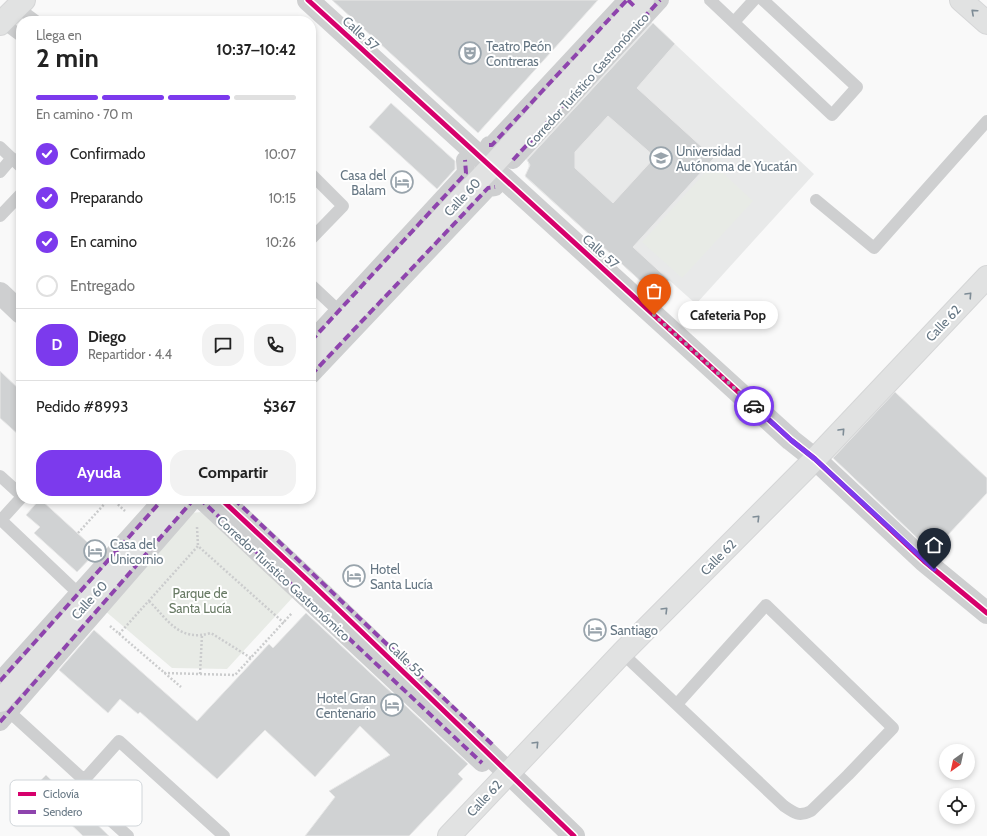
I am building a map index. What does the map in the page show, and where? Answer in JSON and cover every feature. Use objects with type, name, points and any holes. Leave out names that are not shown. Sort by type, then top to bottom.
[{"type":"main road","points":[[961,0],[987,23]]},
{"type":"main road","name":"Calle 60","points":[[316,350],[343,315],[493,177],[633,2]]},
{"type":"main road","name":"Calle 62","points":[[449,836],[622,653],[815,459],[987,277]]},
{"type":"main road","name":"Calle 60","points":[[2,710],[175,504]]},
{"type":"street","name":"Calle 57","points":[[308,0],[493,177],[791,440],[815,459],[924,561],[987,613]]},
{"type":"street","name":"Corredor Turístico Gastronómico","points":[[513,160],[660,0]]},
{"type":"street","name":"Corredor Turístico Gastronómico","points":[[488,145],[492,145],[633,2]]},
{"type":"street","points":[[316,337],[343,315],[466,173],[465,160]]},
{"type":"street","points":[[316,370],[488,188],[493,177]]},
{"type":"street","points":[[0,293],[16,308]]},
{"type":"street","points":[[0,681],[158,504]]},
{"type":"street","name":"Corredor Turístico Gastronómico","points":[[2,710],[95,612],[189,504]]},
{"type":"street","name":"Corredor Turístico Gastronómico","points":[[205,504],[482,764]]},
{"type":"street","name":"Calle 55","points":[[226,504],[509,772],[574,836]]},
{"type":"street","name":"Corredor Turístico Gastronómico","points":[[239,504],[494,746]]},
{"type":"lane","points":[[710,0],[832,115],[857,87],[763,0]]},
{"type":"lane","points":[[734,22],[754,0]]},
{"type":"lane","points":[[11,13],[16,24]]},
{"type":"lane","points":[[816,200],[874,248],[987,121]]},
{"type":"lane","points":[[0,147],[16,162]]},
{"type":"lane","points":[[0,172],[16,164]]},
{"type":"lane","points":[[316,179],[343,206],[316,234]]},
{"type":"lane","points":[[0,216],[16,199]]},
{"type":"lane","points":[[316,290],[343,315]]},
{"type":"lane","points":[[0,476],[16,492]]},
{"type":"lane","points":[[16,502],[0,519],[78,593]]},
{"type":"lane","points":[[622,653],[784,806],[795,814],[805,814],[811,811],[893,728],[766,605],[677,704]]},
{"type":"lane","points":[[2,710],[84,780],[119,741],[224,836]]},
{"type":"lane","points":[[117,826],[128,836]]},
{"type":"path","points":[[78,533],[104,504]]},
{"type":"path","points":[[119,634],[198,546],[198,525]]},
{"type":"path","points":[[198,546],[284,622]]},
{"type":"path","points":[[164,673],[235,675],[306,598]]},
{"type":"path","points":[[149,601],[178,630],[184,634],[194,636],[211,633],[251,658]]},
{"type":"path","points":[[95,612],[181,688]]},
{"type":"path","points":[[200,674],[202,635]]},
{"type":"shaded area","name":"Universidad Autónoma de Yucatán","points":[[647,18],[814,174],[696,304],[669,280],[656,295],[525,177],[529,168],[528,162],[523,154]]},
{"type":"green space","points":[[713,164],[753,201],[682,278],[642,242]]},
{"type":"green space","name":"Parque de Santa Lucía","points":[[202,512],[293,597],[227,669],[172,668],[104,610],[190,513]]},
{"type":"building","name":"Teatro Peón Contreras","points":[[332,0],[598,0],[478,133]]},
{"type":"building","points":[[653,23],[675,44],[637,88],[714,158],[633,247],[669,280],[656,295],[525,176],[530,165],[527,160]],"holes":[[[608,116],[655,157],[613,203],[575,168],[575,152]]]},
{"type":"building","points":[[391,103],[455,161],[455,169],[437,189],[369,127]]},
{"type":"building","points":[[0,371],[16,386],[16,432],[0,418]]},
{"type":"building","points":[[895,392],[987,478],[987,493],[932,552],[833,458]]},
{"type":"building","points":[[36,504],[45,504],[97,551],[77,572],[34,533],[40,527],[26,515]]},
{"type":"building","points":[[306,613],[468,764],[458,774],[463,779],[409,836],[305,836],[335,797],[329,791],[390,755],[360,726],[315,777],[265,730],[217,779],[140,712],[138,714],[120,699],[108,713],[59,670],[94,630],[197,721],[269,644],[273,648]]},
{"type":"building","points":[[46,775],[51,780],[41,780]]},
{"type":"building","points":[[73,826],[99,826],[109,836],[83,836]]},
{"type":"marked path","points":[[489,145],[492,145],[627,0]]},
{"type":"marked path","points":[[628,0],[636,8]]},
{"type":"marked path","points":[[513,160],[660,0]]},
{"type":"marked path","points":[[316,336],[466,173],[465,160]]},
{"type":"marked path","points":[[316,370],[488,188],[495,187]]},
{"type":"marked path","points":[[0,681],[159,504]]},
{"type":"marked path","points":[[0,722],[189,504]]},
{"type":"marked path","points":[[205,504],[482,763]]},
{"type":"marked path","points":[[239,504],[494,746]]},
{"type":"cycle path","points":[[308,0],[791,440],[815,459],[924,561],[987,613]]},
{"type":"cycle path","points":[[226,504],[315,587],[574,836]]},
{"type":"way so far","points":[[654,315],[754,406]]},
{"type":"place","name":"Teatro Peón Contreras","points":[[470,53]]},
{"type":"place","name":"Universidad Autónoma de Yucatán","points":[[661,158]]},
{"type":"place","name":"Casa del Balam","points":[[402,182]]},
{"type":"place","name":"Cafeteria Pop","points":[[654,315]]},
{"type":"place","name":"Casa del Unicornio","points":[[95,551]]},
{"type":"place","name":"Hotel Santa Lucía","points":[[354,576]]},
{"type":"place","name":"Santiago","points":[[595,630]]},
{"type":"place","name":"Hotel Gran Centenario","points":[[392,705]]},
{"type":"route","points":[[754,406],[791,440],[815,459],[934,569]]}]
